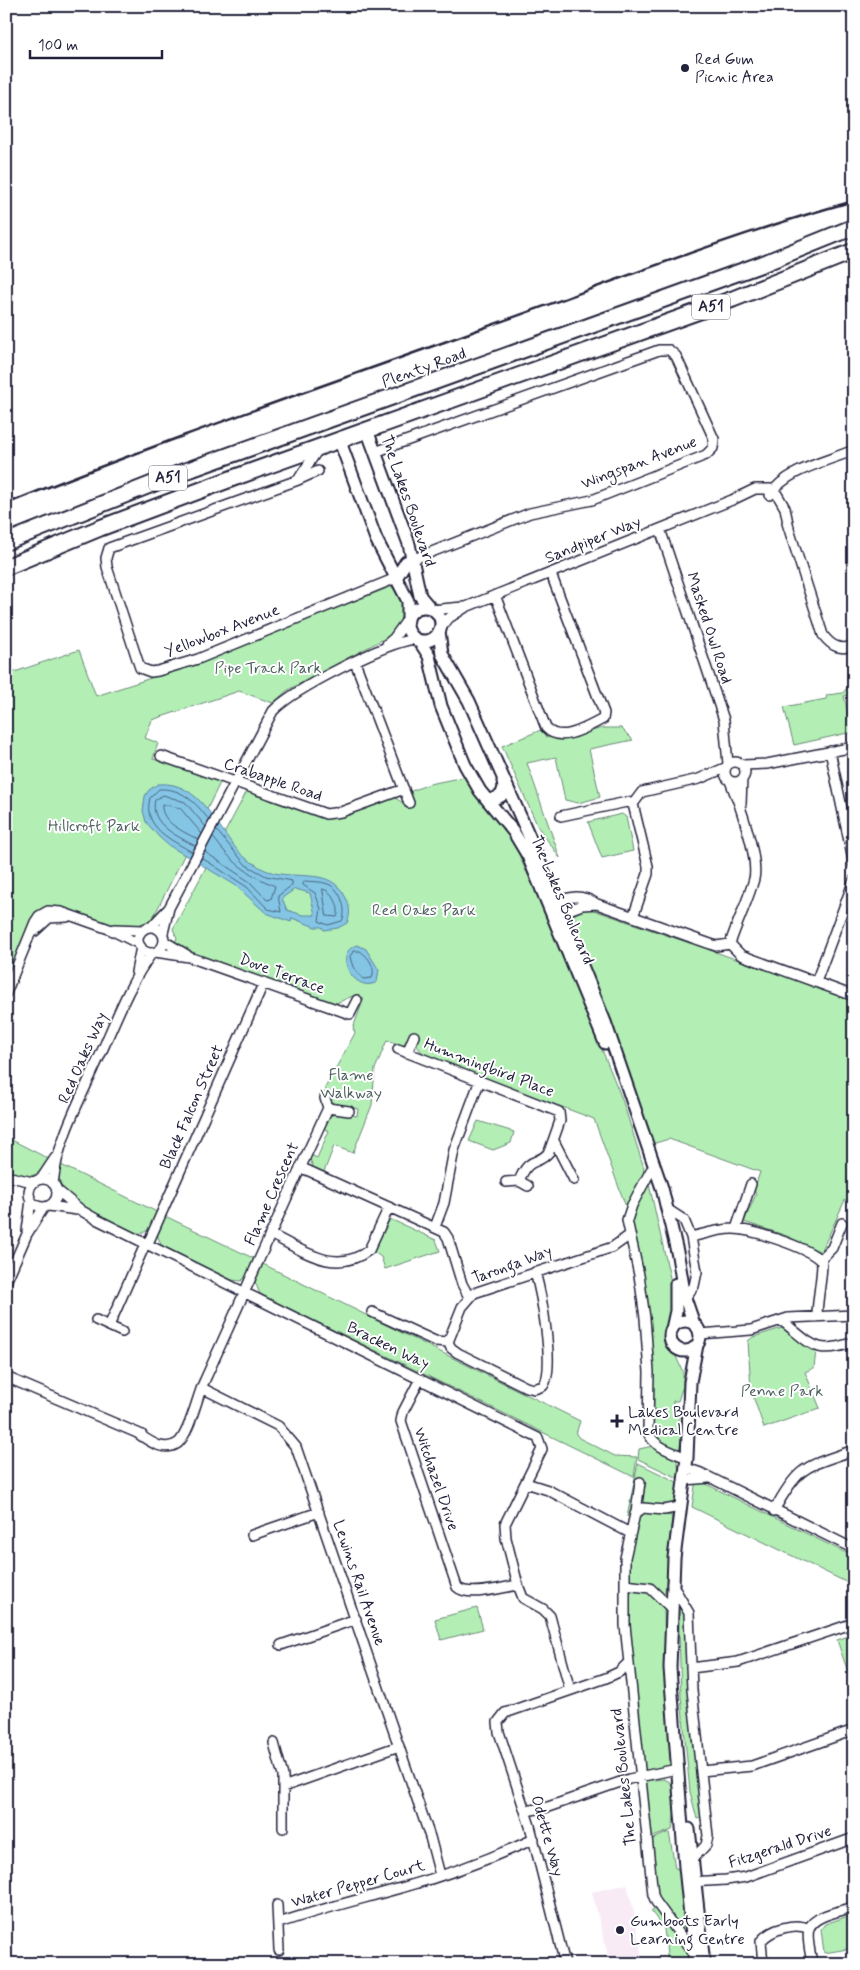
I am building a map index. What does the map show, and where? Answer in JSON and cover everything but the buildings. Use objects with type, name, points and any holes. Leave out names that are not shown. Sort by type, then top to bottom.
[{"type":"highway","name":"Plenty Road","points":[[6,542],[172,476],[762,264],[854,227]]},
{"type":"highway","name":"A51","points":[[6,567],[100,528],[338,440],[733,299],[854,251]]},
{"type":"highway","points":[[359,409],[367,430]]},
{"type":"highway","points":[[332,418],[338,440]]},
{"type":"street","name":"Wingspan Avenue","points":[[375,452],[659,350],[669,350],[676,356],[714,440],[713,448],[706,455],[592,500],[530,513],[414,559]]},
{"type":"street","name":"The Lakes Boulevard","points":[[367,430],[414,559],[420,596],[431,609]]},
{"type":"street","points":[[338,440],[374,532],[408,600],[408,631],[416,639]]},
{"type":"street","points":[[298,480],[319,447]]},
{"type":"street","points":[[854,450],[789,476],[772,492],[785,508],[789,528],[818,616],[836,644],[842,648],[854,646]]},
{"type":"street","points":[[298,480],[318,471]]},
{"type":"street","name":"Yellowbox Avenue","points":[[298,480],[116,544],[106,554],[107,567],[140,668],[151,672],[174,667],[217,652],[396,578]]},
{"type":"street","name":"Sandpiper Way","points":[[439,631],[449,618],[466,607],[551,574],[755,489],[772,492]]},
{"type":"street","name":"Masked Owl Road","points":[[660,529],[715,692],[726,736]]},
{"type":"street","points":[[396,578],[406,562],[414,559]]},
{"type":"street","points":[[495,596],[546,728],[551,734],[558,735],[576,732],[603,719],[604,713],[551,574]]},
{"type":"street","name":"Sandpiper Way","points":[[431,609],[466,607]]},
{"type":"street","points":[[6,993],[39,916],[55,914],[80,919],[109,929],[154,952],[162,948],[169,908],[257,743],[278,713],[308,687],[381,648],[394,638],[410,614],[419,608],[431,609],[438,616],[439,631],[432,639],[426,641],[416,639],[381,648]]},
{"type":"street","name":"The Lakes Boulevard","points":[[439,631],[442,654],[470,701],[503,779],[558,914],[640,1130],[676,1281],[676,1311],[672,1329]]},
{"type":"street","name":"The Lakes Boulevard","points":[[416,639],[429,656],[441,706],[465,765],[488,801],[522,844],[553,903]]},
{"type":"street","points":[[836,644],[854,641]]},
{"type":"street","points":[[355,662],[409,803]]},
{"type":"street","points":[[726,736],[726,766],[729,780],[741,807],[754,865],[754,877],[730,944]]},
{"type":"street","points":[[726,736],[742,770],[741,807]]},
{"type":"street","points":[[633,804],[642,792],[699,779],[726,766],[742,770],[854,747]]},
{"type":"street","points":[[830,751],[854,866]]},
{"type":"street","name":"Crabapple Road","points":[[161,756],[326,814],[340,812],[404,789]]},
{"type":"street","points":[[699,779],[737,782],[742,770]]},
{"type":"street","points":[[488,801],[501,796],[504,788],[503,779]]},
{"type":"street","points":[[561,816],[626,802],[633,804]]},
{"type":"street","points":[[633,804],[648,866],[648,874],[633,917]]},
{"type":"street","points":[[816,982],[854,880]]},
{"type":"street","points":[[553,903],[580,896],[597,904],[716,946],[730,944]]},
{"type":"street","points":[[558,914],[582,904],[597,904]]},
{"type":"street","points":[[140,945],[139,936],[169,908]]},
{"type":"street","points":[[109,929],[158,928],[163,937]]},
{"type":"street","name":"Dove Terrace","points":[[163,937],[189,957]]},
{"type":"street","points":[[730,944],[740,955],[854,996]]},
{"type":"street","name":"Red Oaks Way","points":[[37,1180],[58,1154],[136,974],[140,945]]},
{"type":"street","name":"Dove Terrace","points":[[154,952],[189,957],[350,1014],[356,1000]]},
{"type":"street","name":"Red Oaks Way","points":[[136,974],[154,952]]},
{"type":"street","name":"Black Falcon Street","points":[[108,1326],[264,982]]},
{"type":"street","name":"Hummingbird Place","points":[[414,1036],[403,1051],[558,1111],[561,1115],[554,1141],[546,1156],[528,1164],[518,1181]]},
{"type":"street","points":[[435,1227],[444,1203],[454,1150],[480,1080]]},
{"type":"street","points":[[326,1098],[328,1108],[350,1111]]},
{"type":"street","name":"Flame Crescent","points":[[6,1377],[137,1433],[158,1446],[173,1445],[181,1439],[270,1234],[328,1108]]},
{"type":"street","name":"The Lakes Boulevard","points":[[640,1130],[655,1165],[667,1208],[685,1298],[697,1334],[690,1382],[687,1463],[672,1583],[671,1694],[677,1773],[690,1882],[704,1964]]},
{"type":"street","points":[[554,1141],[574,1180]]},
{"type":"street","name":"Red Oaks Way","points":[[55,1187],[58,1154]]},
{"type":"street","points":[[300,1167],[444,1232],[448,1238],[460,1276],[472,1295]]},
{"type":"street","points":[[651,1170],[628,1216],[643,1298],[648,1344],[648,1432],[651,1440],[709,1478],[854,1549]]},
{"type":"street","points":[[6,1177],[37,1180],[55,1187],[56,1199],[47,1206],[27,1234],[6,1282]]},
{"type":"street","points":[[6,1177],[30,1196],[36,1206],[47,1206]]},
{"type":"street","points":[[27,1234],[30,1196],[37,1180]]},
{"type":"street","points":[[506,1182],[518,1181],[528,1186]]},
{"type":"street","points":[[736,1229],[751,1184]]},
{"type":"street","name":"Bracken Way","points":[[55,1187],[82,1211],[538,1438],[542,1449],[504,1528],[518,1585]]},
{"type":"street","name":"Bracken Way","points":[[47,1206],[82,1211]]},
{"type":"street","points":[[270,1234],[325,1261],[342,1262],[369,1250],[389,1207]]},
{"type":"street","points":[[667,1208],[684,1220],[691,1237],[697,1272],[694,1286],[685,1298]]},
{"type":"street","points":[[820,1260],[832,1248],[842,1223]]},
{"type":"street","points":[[691,1237],[736,1229],[800,1249],[820,1260],[822,1262],[822,1270],[817,1298],[817,1317]]},
{"type":"street","name":"Taronga Way","points":[[448,1342],[451,1330],[472,1295],[613,1247],[630,1235]]},
{"type":"street","name":"Taronga Way","points":[[613,1247],[634,1249]]},
{"type":"street","points":[[372,1312],[435,1341],[448,1342],[458,1353],[534,1390],[543,1386],[548,1377],[543,1308],[535,1272]]},
{"type":"street","points":[[697,1334],[751,1330],[788,1318],[854,1315]]},
{"type":"street","points":[[96,1320],[122,1332]]},
{"type":"street","points":[[685,1321],[697,1334],[690,1350],[677,1348],[671,1342],[672,1329],[685,1321]]},
{"type":"street","points":[[782,1321],[815,1346],[826,1350],[834,1350],[854,1342]]},
{"type":"street","name":"The Lakes Boulevard","points":[[677,1348],[686,1364],[690,1382]]},
{"type":"street","name":"Witchazel Drive","points":[[420,1378],[403,1412],[401,1421],[455,1581],[460,1590],[471,1592],[518,1585]]},
{"type":"street","name":"Lewins Rail Avenue","points":[[202,1388],[270,1422],[287,1434],[299,1453],[443,1874]]},
{"type":"street","points":[[774,1510],[789,1482],[807,1467],[854,1450]]},
{"type":"street","points":[[685,1480],[709,1478]]},
{"type":"street","points":[[528,1480],[630,1533]]},
{"type":"street","name":"The Lakes Boulevard","points":[[640,1482],[636,1512],[632,1522],[625,1558],[624,1625],[640,1777],[654,1899],[694,1959]]},
{"type":"street","points":[[636,1512],[643,1508],[664,1510],[680,1507]]},
{"type":"street","points":[[252,1535],[319,1512]]},
{"type":"street","points":[[610,1521],[632,1522]]},
{"type":"street","points":[[672,1583],[689,1613],[691,1668],[708,1836],[706,1845],[692,1860]]},
{"type":"street","points":[[518,1585],[523,1598],[543,1609],[550,1616],[570,1690],[606,1678],[624,1669],[628,1663]]},
{"type":"street","points":[[625,1585],[650,1588],[671,1608]]},
{"type":"street","points":[[280,1646],[356,1619]]},
{"type":"street","points":[[691,1668],[738,1662],[854,1623]]},
{"type":"street","name":"The Lakes Boulevard","points":[[671,1637],[692,1860],[690,1882],[694,1959]]},
{"type":"street","points":[[606,1678],[623,1679],[630,1687]]},
{"type":"street","name":"Odette Way","points":[[565,1964],[535,1843],[499,1732],[499,1718],[511,1710],[570,1690]]},
{"type":"street","points":[[701,1771],[752,1766],[854,1730]]},
{"type":"street","points":[[274,1743],[281,1764],[283,1828]]},
{"type":"street","points":[[283,1787],[399,1746]]},
{"type":"street","points":[[527,1815],[640,1777],[677,1773]]},
{"type":"street","name":"Fitzgerald Drive","points":[[690,1882],[746,1877],[853,1841]]},
{"type":"street","name":"Water Pepper Court","points":[[279,1923],[347,1901],[405,1887],[535,1843]]},
{"type":"street","name":"Water Pepper Court","points":[[277,1905],[279,1950]]},
{"type":"street","points":[[812,1964],[809,1929],[820,1918],[854,1907]]},
{"type":"street","points":[[763,1964],[761,1941],[765,1936],[790,1926],[804,1926],[809,1929]]},
{"type":"shaded area","name":"Gumboots Early Learning Centre","points":[[627,1884],[643,1964],[610,1964],[592,1892]]},
{"type":"green space","points":[[390,587],[397,589],[403,603],[403,616],[393,634],[288,690],[273,703],[239,691],[152,720],[145,738],[158,743],[153,759],[221,781],[153,918],[139,925],[125,927],[112,925],[61,908],[47,908],[6,983],[6,675],[79,650],[96,696],[209,659]]},
{"type":"green space","points":[[854,659],[854,694],[844,696],[852,732],[794,745],[784,707],[826,699],[827,695],[843,693],[849,685],[848,666]]},
{"type":"green space","points":[[603,728],[621,728],[633,740],[589,749],[600,797],[578,803],[565,800],[556,757],[527,763],[560,858],[538,827],[502,746],[541,730],[546,737],[560,739]]},
{"type":"green space","name":"Red Oaks Park","points":[[464,777],[473,791],[506,828],[514,842],[527,873],[536,887],[622,1099],[644,1168],[643,1176],[626,1207],[594,1119],[424,1055],[417,1046],[418,1038],[410,1035],[403,1046],[387,1040],[375,1069],[372,1105],[353,1153],[334,1146],[324,1172],[313,1167],[310,1159],[311,1155],[317,1158],[329,1131],[323,1128],[329,1116],[339,1113],[357,1116],[358,1109],[333,1103],[325,1088],[355,1033],[353,1028],[364,998],[355,995],[334,1004],[193,954],[175,942],[177,938],[173,929],[247,791],[325,817],[394,797],[406,805],[409,792],[429,784]]},
{"type":"green space","points":[[622,814],[626,817],[633,851],[602,858],[588,822]]},
{"type":"green space","points":[[588,908],[854,1000],[854,1203],[845,1200],[821,1252],[787,1236],[744,1222],[756,1194],[754,1190],[760,1172],[669,1139],[652,1144],[573,934],[573,916],[580,910]]},
{"type":"green space","points":[[478,1121],[514,1132],[511,1143],[493,1150],[469,1141]]},
{"type":"green space","points":[[6,1137],[51,1160],[40,1171],[31,1176],[6,1172]]},
{"type":"green space","points":[[59,1164],[157,1212],[150,1227],[144,1232],[135,1233],[97,1216],[72,1200],[63,1189],[59,1178]]},
{"type":"green space","points":[[649,1184],[671,1282],[671,1321],[667,1337],[683,1372],[683,1386],[678,1401],[673,1401],[673,1409],[678,1409],[682,1437],[679,1450],[656,1439],[652,1431],[650,1327],[644,1285],[631,1224],[633,1209]]},
{"type":"green space","points":[[165,1216],[255,1259],[247,1276],[241,1281],[232,1280],[161,1245],[157,1234]]},
{"type":"green space","points":[[390,1219],[436,1240],[440,1251],[385,1269],[381,1257],[374,1252]]},
{"type":"green space","points":[[263,1264],[580,1421],[576,1434],[579,1438],[615,1456],[637,1457],[634,1477],[260,1294],[255,1282]]},
{"type":"green space","name":"Penne Park","points":[[782,1328],[816,1351],[814,1368],[805,1372],[820,1408],[764,1428],[751,1390],[748,1341],[753,1337]]},
{"type":"green space","points":[[653,1446],[673,1456],[678,1464],[678,1478],[638,1459],[639,1449]]},
{"type":"green space","points":[[638,1463],[677,1483],[675,1500],[669,1506],[641,1504],[646,1483],[638,1480],[632,1510],[627,1517]]},
{"type":"green space","points":[[696,1479],[854,1557],[854,1586],[692,1507]]},
{"type":"green space","points":[[647,1512],[672,1516],[665,1592],[663,1594],[637,1584],[631,1579],[629,1574],[628,1559],[637,1518]]},
{"type":"green space","points":[[629,1590],[648,1592],[664,1609],[671,1762],[668,1767],[644,1772],[629,1631]]},
{"type":"green space","points":[[678,1601],[685,1611],[703,1826],[700,1818],[697,1819],[690,1792],[681,1696]]},
{"type":"green space","points":[[477,1608],[483,1629],[441,1640],[435,1619]]},
{"type":"green space","points":[[854,1634],[854,1676],[850,1678],[837,1640]]},
{"type":"green space","points":[[664,1779],[670,1782],[674,1793],[675,1805],[672,1830],[653,1837],[650,1835],[645,1781]]},
{"type":"green space","points":[[669,1832],[675,1868],[680,1869],[685,1933],[658,1896],[651,1840]]},
{"type":"green space","points":[[656,1909],[686,1950],[690,1964],[668,1964],[664,1929],[651,1911]]},
{"type":"green space","points":[[854,1914],[854,1948],[824,1953],[821,1929],[825,1924]]},
{"type":"water","points":[[158,784],[173,785],[186,790],[207,809],[242,855],[261,868],[285,875],[320,877],[339,887],[349,907],[347,923],[338,928],[324,930],[322,927],[315,927],[292,918],[291,922],[266,913],[235,885],[168,845],[159,837],[146,822],[143,811],[145,796],[149,790]],"holes":[[[295,889],[310,893],[315,915],[303,915],[287,910],[282,898]]]},
{"type":"water","points":[[357,945],[366,949],[379,970],[377,982],[361,983],[349,971],[346,964],[346,956],[349,949]]},
{"type":"railway","points":[[6,504],[185,435],[669,261],[807,214],[854,201]]},
{"type":"place","name":"Red Gum Picnic Area","points":[[685,68]]},
{"type":"place","name":"Lakes Boulevard Medical Centre","points":[[617,1421]]},
{"type":"place","name":"Gumboots Early Learning Centre","points":[[620,1930]]},
{"type":"park label","name":"Pipe Track Park","points":[[268,668]]},
{"type":"park label","name":"Hillcroft Park","points":[[94,826]]},
{"type":"park label","name":"Flame Walkway","points":[[351,1084]]}]
